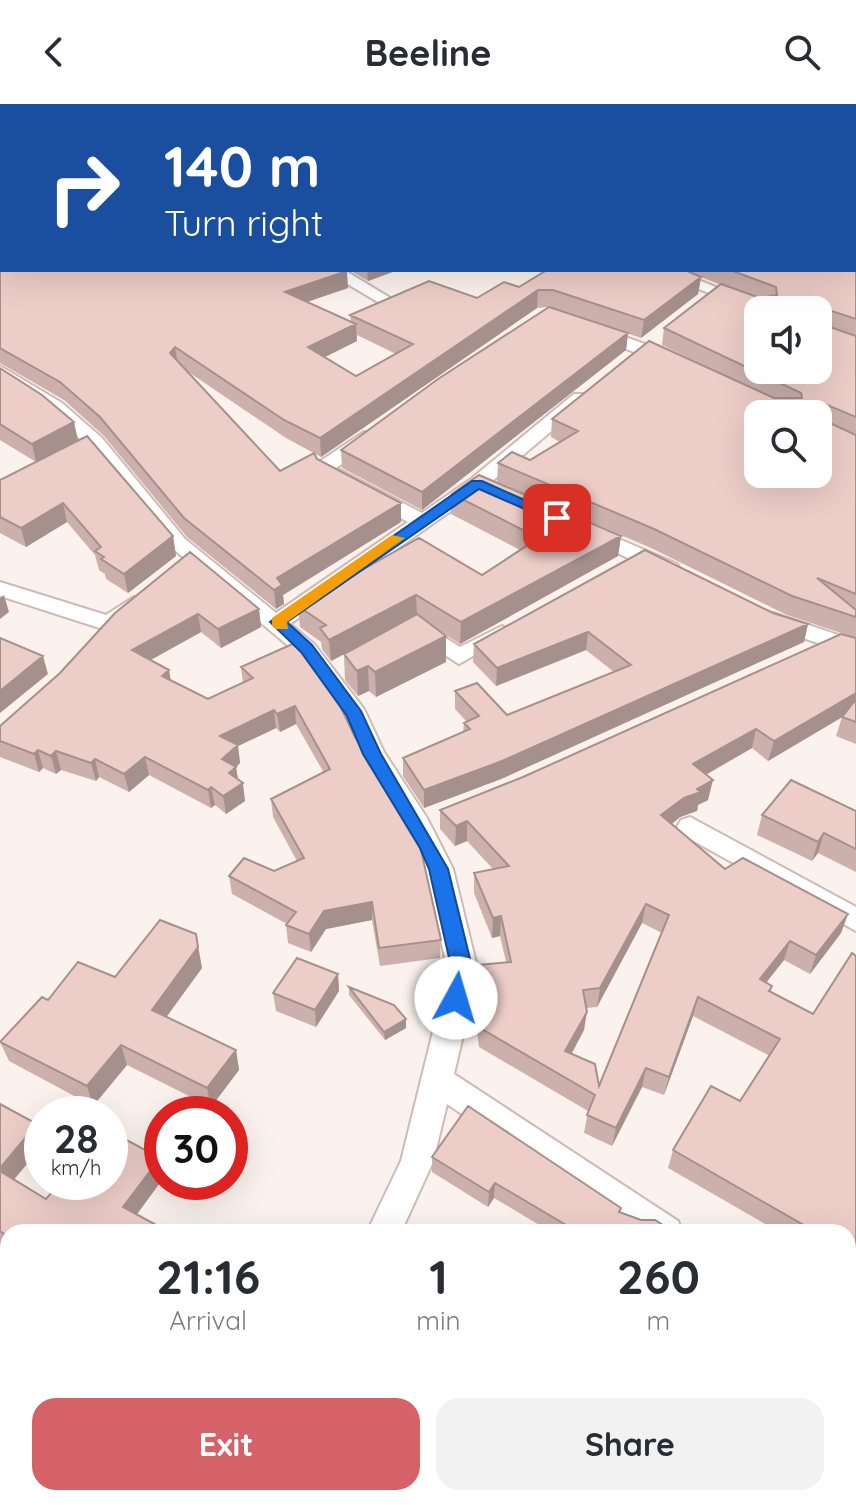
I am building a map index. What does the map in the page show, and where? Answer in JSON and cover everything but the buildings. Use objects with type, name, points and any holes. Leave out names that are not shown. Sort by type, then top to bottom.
[{"type":"street","points":[[336,272],[394,305]]},
{"type":"street","points":[[666,272],[744,301]]},
{"type":"street","points":[[694,309],[718,290]]},
{"type":"street","points":[[574,324],[652,343],[688,368]]},
{"type":"street","points":[[624,364],[652,343]]},
{"type":"street","points":[[0,371],[55,407],[187,561],[278,622],[306,649],[355,715],[372,754],[418,825],[439,869],[463,971],[417,1162],[388,1224]]},
{"type":"street","points":[[278,622],[477,484],[591,389]]},
{"type":"street","points":[[387,424],[326,466],[327,471],[422,521]]},
{"type":"street","points":[[477,484],[504,495]]},
{"type":"street","points":[[571,524],[695,581]]},
{"type":"street","points":[[616,570],[642,556]]},
{"type":"street","points":[[91,644],[109,624],[157,585]]},
{"type":"street","points":[[0,589],[109,624]]},
{"type":"street","points":[[750,609],[830,643],[856,649]]},
{"type":"street","points":[[392,641],[418,626],[459,657],[524,621]]},
{"type":"street","points":[[803,655],[830,643]]},
{"type":"street","points":[[326,677],[352,663]]},
{"type":"street","points":[[418,825],[445,814]]},
{"type":"street","points":[[690,827],[856,920]]},
{"type":"street","points":[[435,1079],[654,1224]]},
{"type":"slow traffic","points":[[282,626],[278,622],[398,538]]},
{"type":"route","points":[[456,998],[463,971],[439,869],[418,825],[372,754],[355,715],[306,649],[278,622],[477,484],[557,518]]}]
